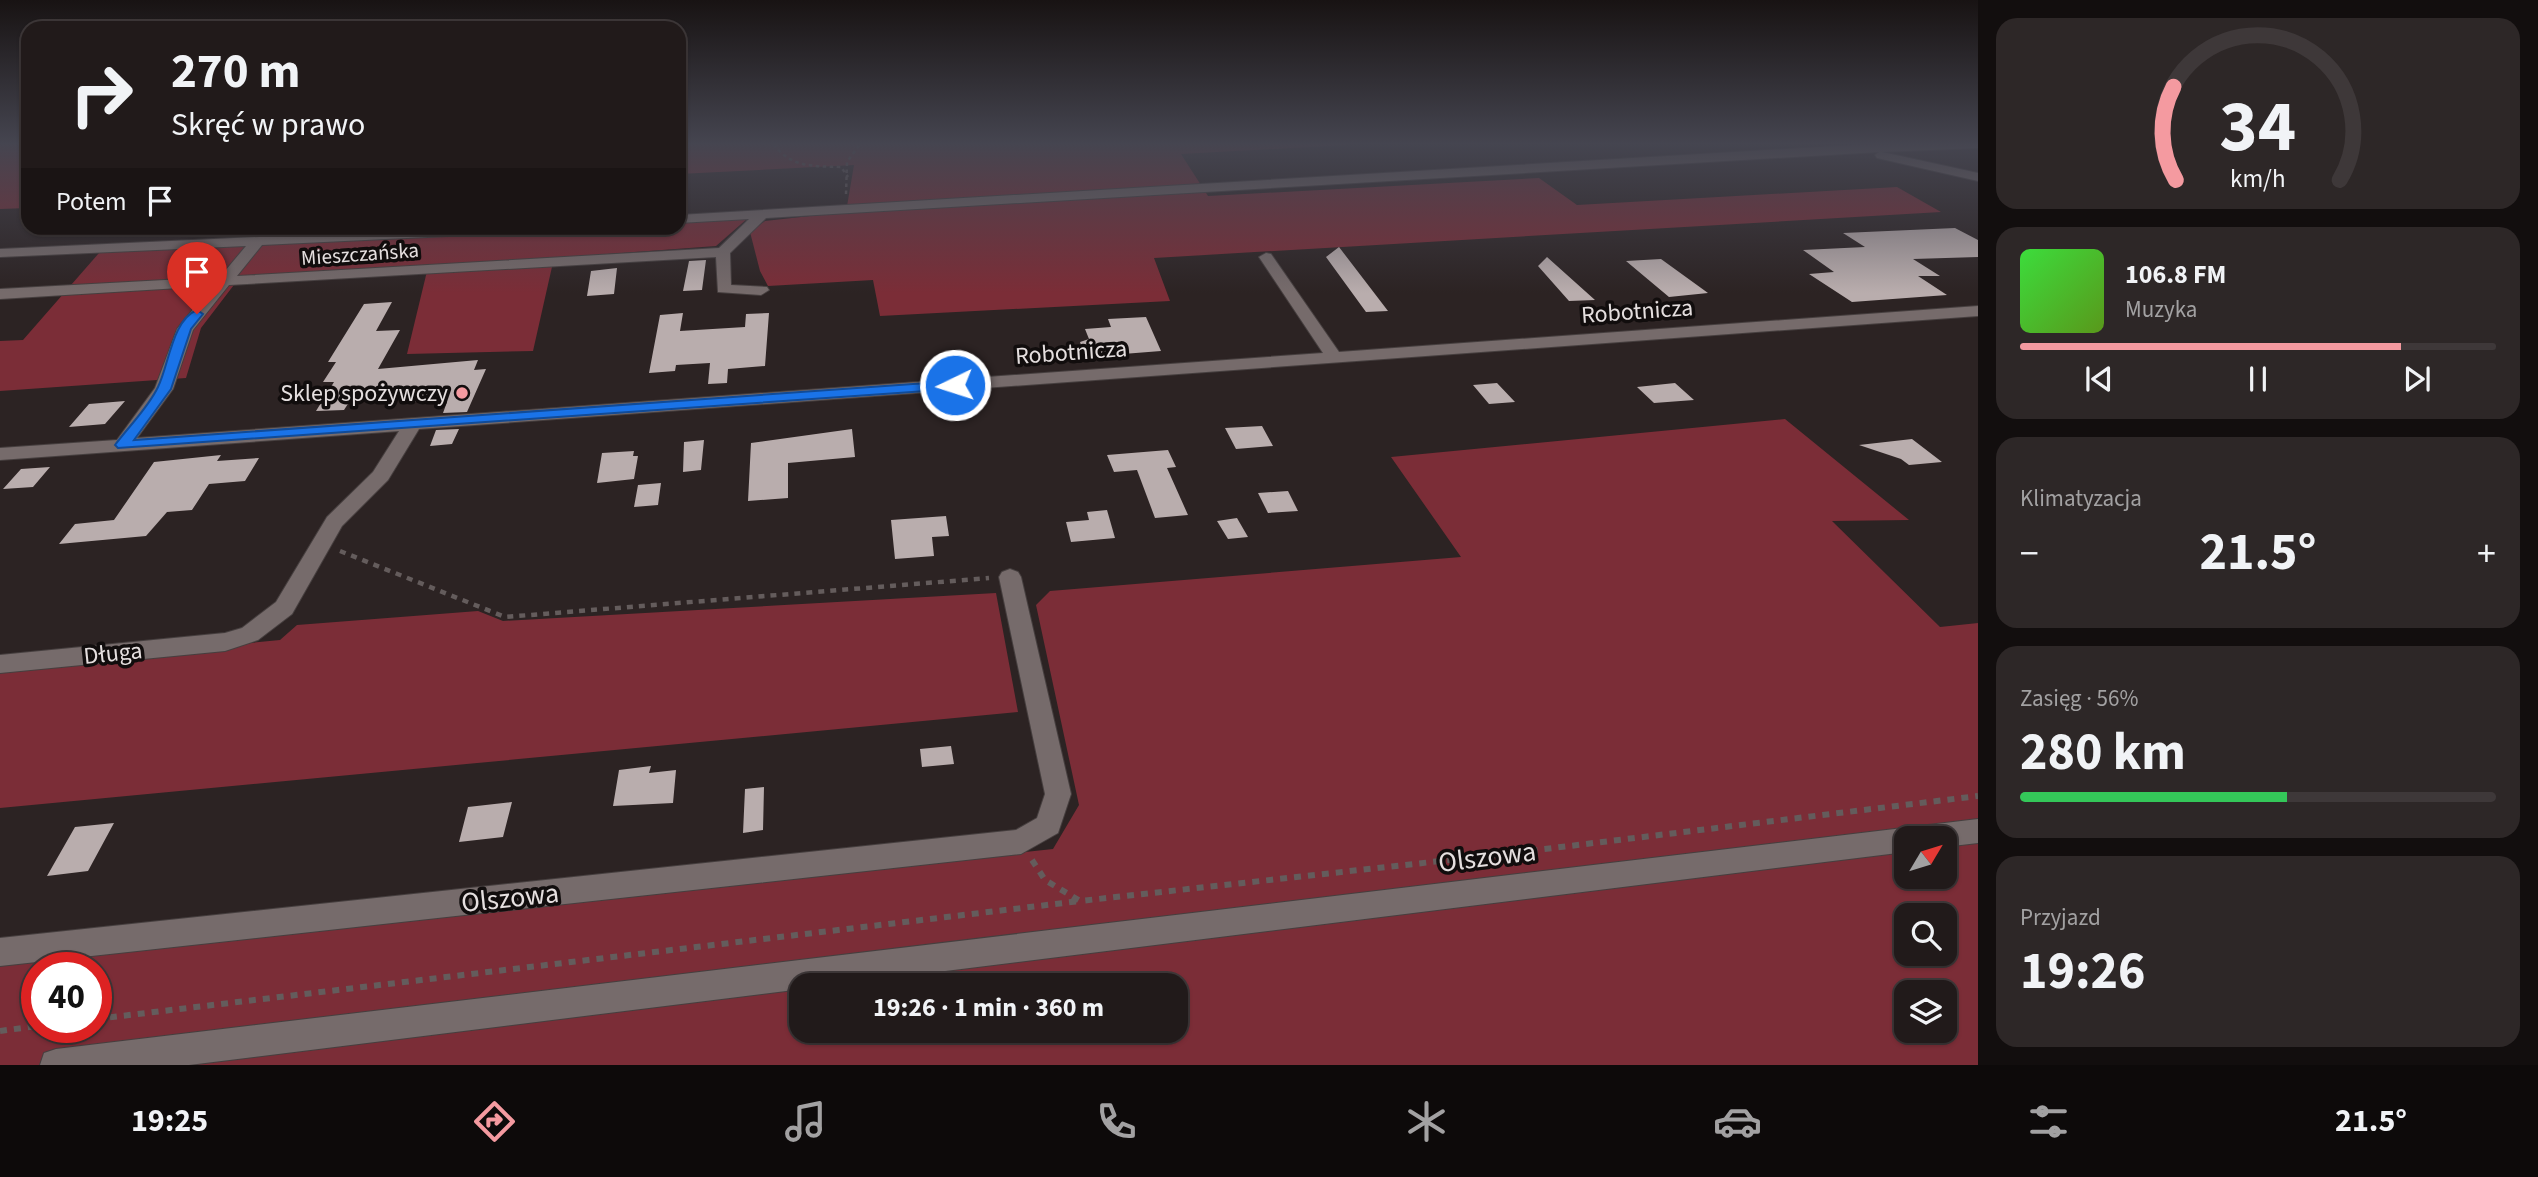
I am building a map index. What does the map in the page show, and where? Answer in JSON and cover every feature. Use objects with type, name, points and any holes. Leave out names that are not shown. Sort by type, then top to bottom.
[{"type":"street","points":[[686,219],[1102,194]]},
{"type":"street","points":[[761,290],[723,289],[723,253],[762,214]]},
{"type":"street","points":[[0,253],[404,235]]},
{"type":"street","points":[[123,445],[164,389],[185,329],[257,243]]},
{"type":"street","name":"Mieszczańska","points":[[0,294],[723,253]]},
{"type":"street","points":[[1266,257],[1335,358]]},
{"type":"street","name":"Robotnicza","points":[[0,454],[1978,311]]},
{"type":"street","name":"Długa","points":[[0,664],[225,642],[250,634],[284,608],[334,522],[381,476],[412,425]]},
{"type":"street","name":"Olszowa","points":[[0,951],[1021,842],[1048,825],[1058,794],[1010,577]]},
{"type":"street","points":[[1957,833],[1978,831]]},
{"type":"street","points":[[56,1065],[1894,841]]},
{"type":"path","points":[[845,209],[846,194]]},
{"type":"path","points":[[325,540],[333,548],[505,617],[1010,577]]},
{"type":"path","name":"Olszowa","points":[[112,1017],[1080,901],[1504,855],[1978,796]]},
{"type":"path","points":[[1021,842],[1045,880],[1080,901]]},
{"type":"path","points":[[0,1031],[21,1028]]},
{"type":"shaded area","points":[[0,194],[21,194],[21,208],[0,209]]},
{"type":"shaded area","points":[[849,194],[1207,194],[1208,196],[1561,194],[1577,205],[1778,194],[1909,194],[1941,212],[1154,258],[1170,301],[880,316],[873,280],[768,286],[760,271],[750,232],[765,221],[846,212]]},
{"type":"shaded area","points":[[748,218],[716,246],[554,258],[533,351],[407,354],[428,267],[240,277],[201,328],[186,378],[0,391],[0,341],[23,340],[99,253],[238,245],[306,235],[686,235],[686,222]]},
{"type":"shaded area","points":[[1785,419],[1909,520],[1832,521],[1940,627],[1978,623],[1978,1065],[0,1065],[0,964],[21,962],[21,1043],[112,1043],[112,952],[110,952],[1053,849],[1079,805],[1036,605],[1050,591],[1461,557],[1391,457]]},
{"type":"shaded area","points":[[996,593],[1018,712],[0,808],[0,668],[280,640],[297,625],[478,611],[503,621]]},
{"type":"building","points":[[1955,228],[1978,240],[1978,257],[1913,259],[1940,276],[1918,276],[1947,295],[1852,302],[1809,274],[1834,272],[1803,250],[1865,247],[1843,233]]},
{"type":"building","points":[[1339,247],[1388,311],[1366,312],[1326,257]]},
{"type":"building","points":[[1547,257],[1595,300],[1569,301],[1538,266]]},
{"type":"building","points":[[1661,259],[1708,293],[1669,297],[1626,261]]},
{"type":"building","points":[[706,260],[702,290],[683,291],[689,261]]},
{"type":"building","points":[[617,268],[614,294],[587,296],[591,271]]},
{"type":"building","points":[[392,302],[376,331],[400,330],[378,369],[478,360],[474,370],[486,369],[467,412],[443,413],[447,402],[438,402],[439,400],[411,402],[416,391],[353,396],[344,410],[316,411],[334,382],[323,382],[336,362],[328,362],[364,304]]},
{"type":"building","points":[[683,313],[680,331],[745,327],[746,314],[769,313],[765,366],[728,369],[727,383],[708,384],[710,363],[676,365],[675,371],[649,373],[660,315]]},
{"type":"building","points":[[1146,317],[1161,351],[1085,357],[1080,342],[1089,339],[1085,329],[1111,327],[1108,319]]},
{"type":"building","points":[[1497,383],[1515,402],[1489,404],[1473,385]]},
{"type":"building","points":[[1675,383],[1694,400],[1654,403],[1637,387]]},
{"type":"building","points":[[125,401],[105,424],[69,427],[89,404]]},
{"type":"building","points":[[1262,426],[1273,446],[1236,449],[1225,428]]},
{"type":"building","points":[[459,429],[452,444],[430,446],[436,430]]},
{"type":"building","points":[[852,429],[855,457],[788,463],[788,498],[748,501],[751,443]]},
{"type":"building","points":[[1912,439],[1942,462],[1909,465],[1901,459],[1859,445]]},
{"type":"building","points":[[704,440],[701,470],[683,472],[684,442]]},
{"type":"building","points":[[1168,450],[1176,467],[1167,468],[1188,515],[1155,518],[1137,470],[1114,472],[1107,455]]},
{"type":"building","points":[[634,451],[633,456],[638,456],[634,479],[597,483],[602,453]]},
{"type":"building","points":[[221,455],[217,461],[259,458],[245,481],[209,484],[192,510],[167,512],[146,536],[59,544],[75,524],[114,520],[154,462]]},
{"type":"building","points":[[50,467],[33,487],[3,489],[21,469]]},
{"type":"building","points":[[661,483],[658,505],[634,507],[638,485]]},
{"type":"building","points":[[1288,491],[1298,511],[1268,513],[1258,493]]},
{"type":"building","points":[[1107,510],[1115,538],[1071,542],[1066,522],[1089,520],[1087,512]]},
{"type":"building","points":[[946,516],[949,536],[932,537],[934,556],[895,559],[891,520]]},
{"type":"building","points":[[1237,518],[1248,537],[1228,539],[1217,521]]},
{"type":"building","points":[[951,746],[954,764],[922,767],[920,749]]},
{"type":"building","points":[[651,766],[649,773],[676,770],[673,803],[613,806],[619,770]]},
{"type":"building","points":[[764,787],[763,830],[743,833],[745,789]]},
{"type":"building","points":[[512,802],[503,837],[459,842],[468,807]]},
{"type":"building","points":[[114,823],[88,871],[47,876],[75,827]]},
{"type":"place","name":"Sklep spożywczy","points":[[462,393]]},
{"type":"route","points":[[197,314],[185,329],[164,389],[123,445],[955,385]]}]
